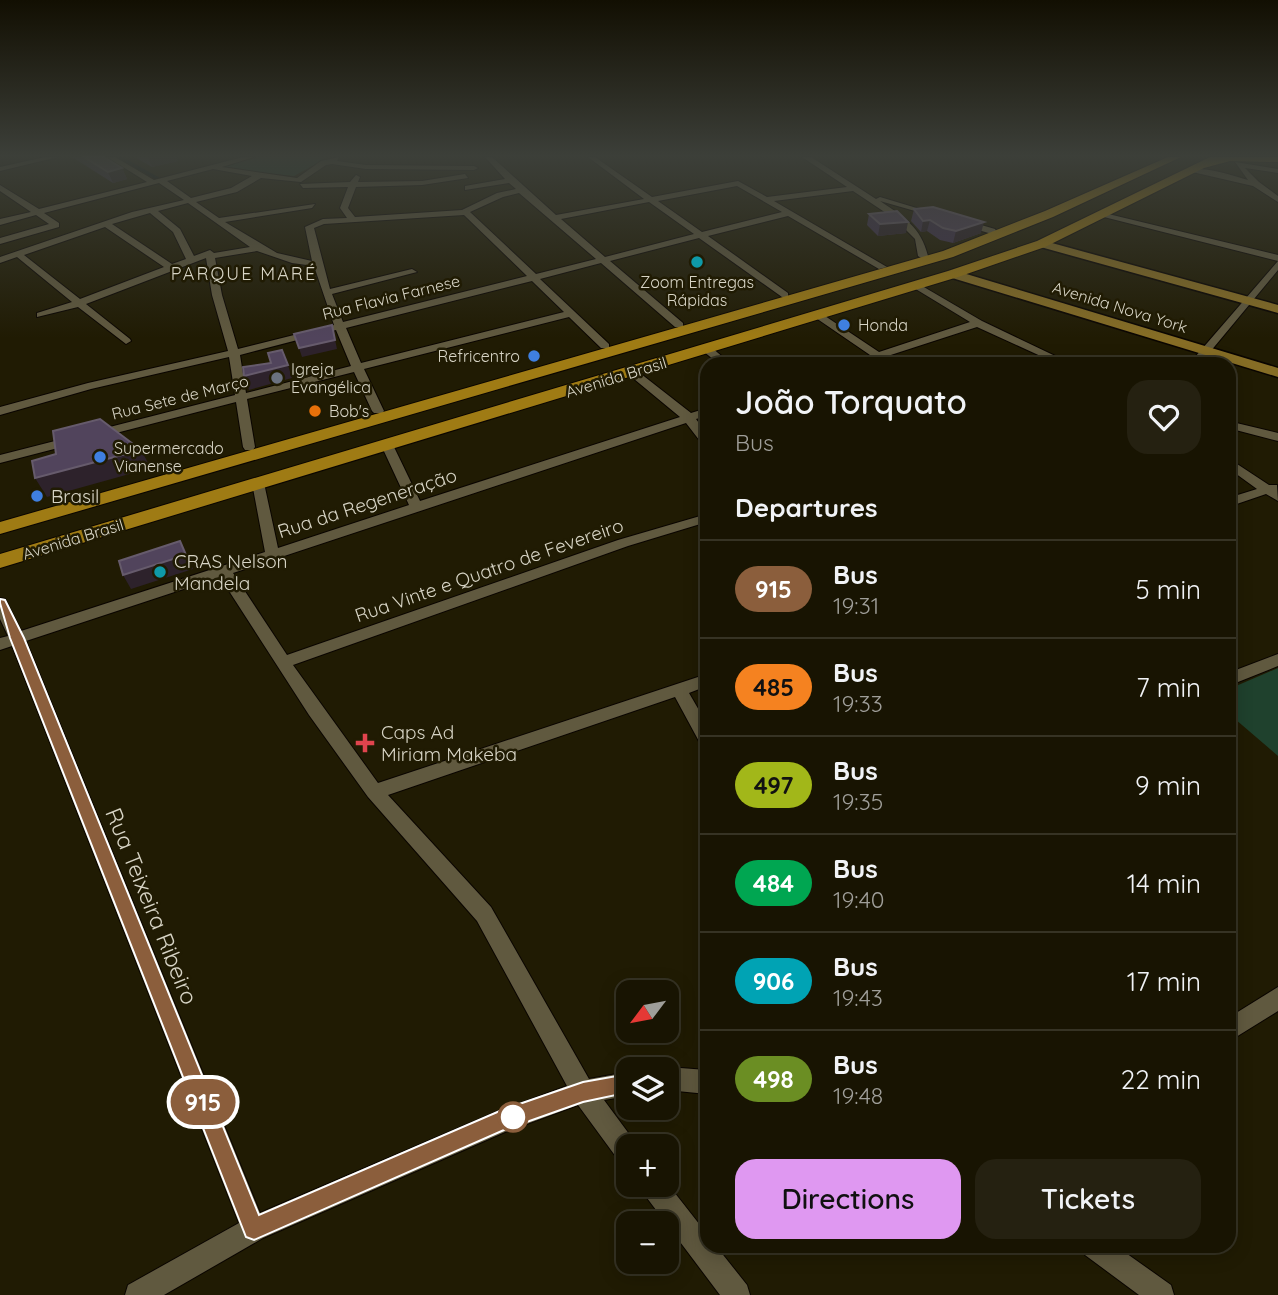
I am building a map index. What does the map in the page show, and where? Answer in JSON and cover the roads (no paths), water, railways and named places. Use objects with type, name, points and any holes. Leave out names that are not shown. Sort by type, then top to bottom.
[{"type":"highway","name":"Avenida Brasil","points":[[0,528],[379,411],[923,256],[1025,217]]},
{"type":"highway","name":"Avenida Brasil","points":[[255,450],[853,282],[969,247],[1037,217]]},
{"type":"highway","name":"Avenida Brasil","points":[[0,552],[833,306],[971,263],[1084,217]]},
{"type":"highway","name":"Avenida Brasil","points":[[0,561],[186,504],[388,447],[917,286],[1041,244],[1096,217]]},
{"type":"highway","points":[[853,282],[923,256]]},
{"type":"highway","points":[[833,306],[917,286]]},
{"type":"highway","points":[[186,504],[233,487],[485,412],[506,403]]},
{"type":"highway","points":[[0,518],[175,468],[255,450]]},
{"type":"main road","points":[[1041,244],[1278,309]]},
{"type":"main road","name":"Avenida Nova York","points":[[953,274],[1225,357]]},
{"type":"main road","name":"Avenida Nova York","points":[[1236,360],[1278,373]]},
{"type":"street","points":[[0,260],[128,217]]},
{"type":"street","points":[[161,217],[177,231],[191,259]]},
{"type":"street","points":[[213,217],[242,240],[257,247],[305,263],[318,264]]},
{"type":"street","points":[[218,221],[241,217]]},
{"type":"street","points":[[320,217],[322,221]]},
{"type":"street","points":[[328,217],[309,229],[318,264],[358,368],[379,411]]},
{"type":"street","points":[[351,217],[353,221]]},
{"type":"street","points":[[322,221],[393,217]]},
{"type":"street","points":[[472,217],[605,346]]},
{"type":"street","points":[[678,217],[785,295]]},
{"type":"street","name":"Rua Flavia Farnese","points":[[0,411],[88,386],[234,353],[770,217]]},
{"type":"street","points":[[797,217],[882,267]]},
{"type":"street","points":[[898,217],[919,238],[923,256]]},
{"type":"street","points":[[1117,217],[1278,258]]},
{"type":"street","points":[[555,218],[679,325]]},
{"type":"street","points":[[0,231],[46,219],[56,225],[0,241]]},
{"type":"street","points":[[957,221],[992,232]]},
{"type":"street","points":[[106,224],[170,267]]},
{"type":"street","points":[[41,315],[191,259],[257,247]]},
{"type":"street","points":[[18,254],[126,341]]},
{"type":"street","points":[[210,254],[217,295],[234,353],[255,450]]},
{"type":"street","points":[[1200,357],[1278,264]]},
{"type":"street","points":[[328,292],[412,272]]},
{"type":"street","points":[[917,286],[978,323],[1052,357]]},
{"type":"street","name":"Rua Sete de Março","points":[[0,459],[571,313]]},
{"type":"street","points":[[818,316],[879,356]]},
{"type":"street","points":[[876,357],[978,323]]},
{"type":"street","points":[[707,349],[717,357]]},
{"type":"street","points":[[632,372],[689,418],[700,433]]},
{"type":"street","name":"Rua da Regeneração","points":[[0,644],[700,414]]},
{"type":"street","points":[[1236,426],[1278,437]]},
{"type":"street","points":[[388,447],[417,509]]},
{"type":"street","points":[[1236,467],[1274,491]]},
{"type":"street","points":[[258,483],[272,556]]},
{"type":"street","points":[[1236,501],[1274,491]]},
{"type":"street","name":"Rua Vinte e Quatro de Fevereiro","points":[[284,662],[623,543],[700,519]]},
{"type":"street","points":[[224,571],[320,719],[374,792],[484,914],[583,1092],[616,1136]]},
{"type":"street","name":"Rua Teixeira Ribeiro","points":[[0,603],[17,638],[254,1229]]},
{"type":"street","points":[[1236,677],[1278,660]]},
{"type":"street","points":[[374,792],[700,682]]},
{"type":"street","points":[[679,690],[700,728]]},
{"type":"street","points":[[1236,1026],[1278,999]]},
{"type":"street","points":[[679,1080],[700,1081]]},
{"type":"street","points":[[138,1295],[254,1229],[502,1121],[583,1092],[616,1086]]},
{"type":"street","points":[[662,1197],[700,1247]]},
{"type":"street","points":[[705,1253],[737,1295]]},
{"type":"street","points":[[1104,1253],[1161,1295]]},
{"type":"place","name":"Zoom Entregas Rápidas","points":[[697,262]]},
{"type":"place","name":"Honda","points":[[844,325]]},
{"type":"place","name":"Refricentro","points":[[534,356]]},
{"type":"place","name":"Igreja Evangélica","points":[[277,378]]},
{"type":"place","name":"Bob's","points":[[315,411]]},
{"type":"place","name":"Supermercado Vianense","points":[[100,457]]},
{"type":"place","name":"Brasil","points":[[37,496]]},
{"type":"place","name":"CRAS Nelson Mandela","points":[[160,572]]},
{"type":"place","name":"Caps Ad Miriam Makeba","points":[[365,743]]},
{"type":"district","name":"PARQUE MARÉ","points":[[244,273]]}]
